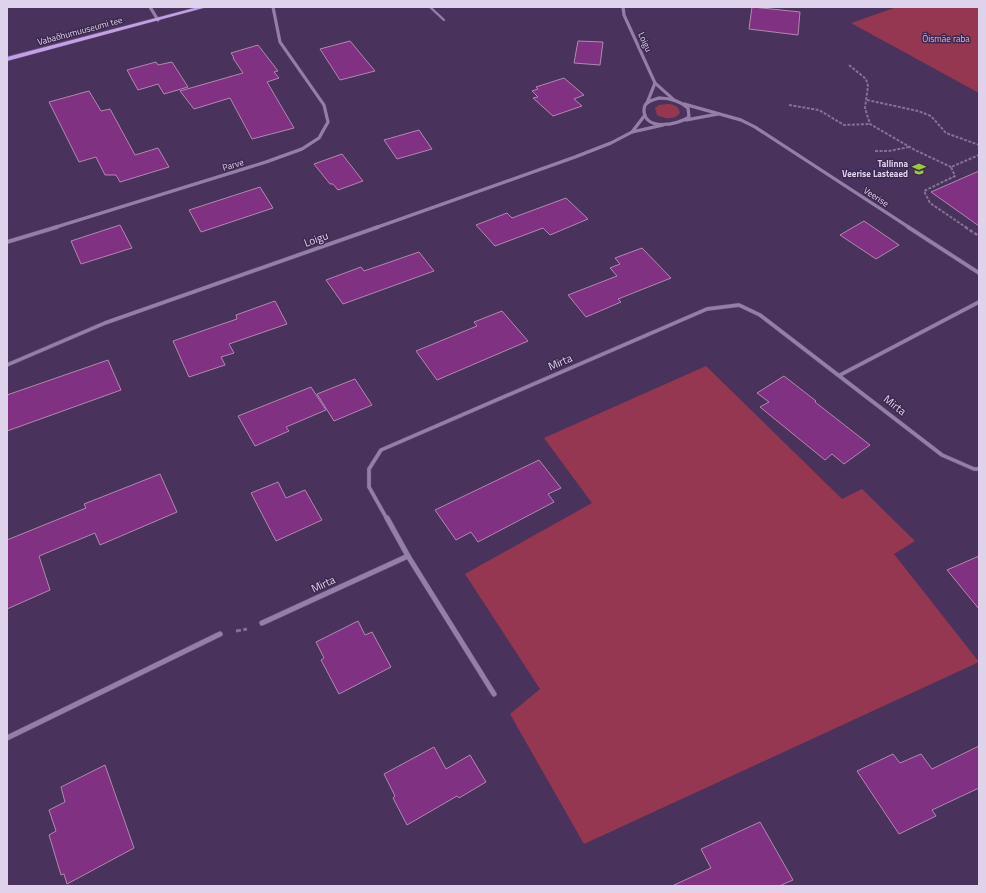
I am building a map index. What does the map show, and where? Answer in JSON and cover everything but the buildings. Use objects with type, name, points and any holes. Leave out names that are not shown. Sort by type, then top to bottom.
[{"type":"street","points":[[150,7],[158,20]]},
{"type":"street","name":"Vabaõhumuuseumi tee","points":[[7,59],[204,7]]},
{"type":"street","name":"Parve","points":[[7,242],[266,162],[302,149],[319,138],[328,122],[324,105],[280,42],[273,7]]},
{"type":"street","name":"Loigu","points":[[623,7],[624,15],[655,83],[673,99]]},
{"type":"street","points":[[647,103],[659,98],[673,99],[684,104],[690,112],[689,117],[676,125],[663,125],[655,123],[645,115],[643,111],[644,106],[647,103],[655,83]]},
{"type":"street","name":"Veerise","points":[[684,104],[741,120],[755,127],[979,273]]},
{"type":"street","name":"Veerise","points":[[686,120],[721,114]]},
{"type":"street","name":"Loigu","points":[[632,132],[645,115]]},
{"type":"street","name":"Loigu","points":[[7,365],[105,323],[575,157],[611,143],[632,132],[663,125]]},
{"type":"street","points":[[840,376],[979,302]]},
{"type":"street","name":"Mirta","points":[[262,623],[408,556],[369,487],[369,469],[381,450],[707,309],[739,305],[760,315],[942,455],[974,469],[979,469]]},
{"type":"street","points":[[408,556],[494,694]]},
{"type":"street","points":[[7,738],[220,634]]},
{"type":"lane","points":[[430,7],[444,20]]},
{"type":"path","points":[[849,65],[866,79],[868,86],[865,108],[870,124]]},
{"type":"path","points":[[867,100],[918,111],[931,116],[946,133],[979,145]]},
{"type":"path","points":[[789,105],[819,110],[844,125],[870,124],[910,147],[951,167],[955,176],[924,191],[930,203],[979,236]]},
{"type":"path","points":[[875,151],[889,151],[910,147]]},
{"type":"path","points":[[951,167],[979,155]]},
{"type":"path","points":[[220,634],[251,628],[262,623]]},
{"type":"green space","name":"Õismäe raba","points":[[897,7],[979,7],[979,93],[851,23]]},
{"type":"green space","points":[[667,104],[675,106],[680,113],[673,118],[657,115],[655,108],[659,105]]},
{"type":"green space","points":[[706,366],[842,499],[862,489],[915,541],[894,554],[979,662],[584,844],[510,714],[540,689],[465,574],[592,503],[544,438]]},
{"type":"place","name":"Tallinna Veerise Lasteaed","points":[[919,169]]}]
